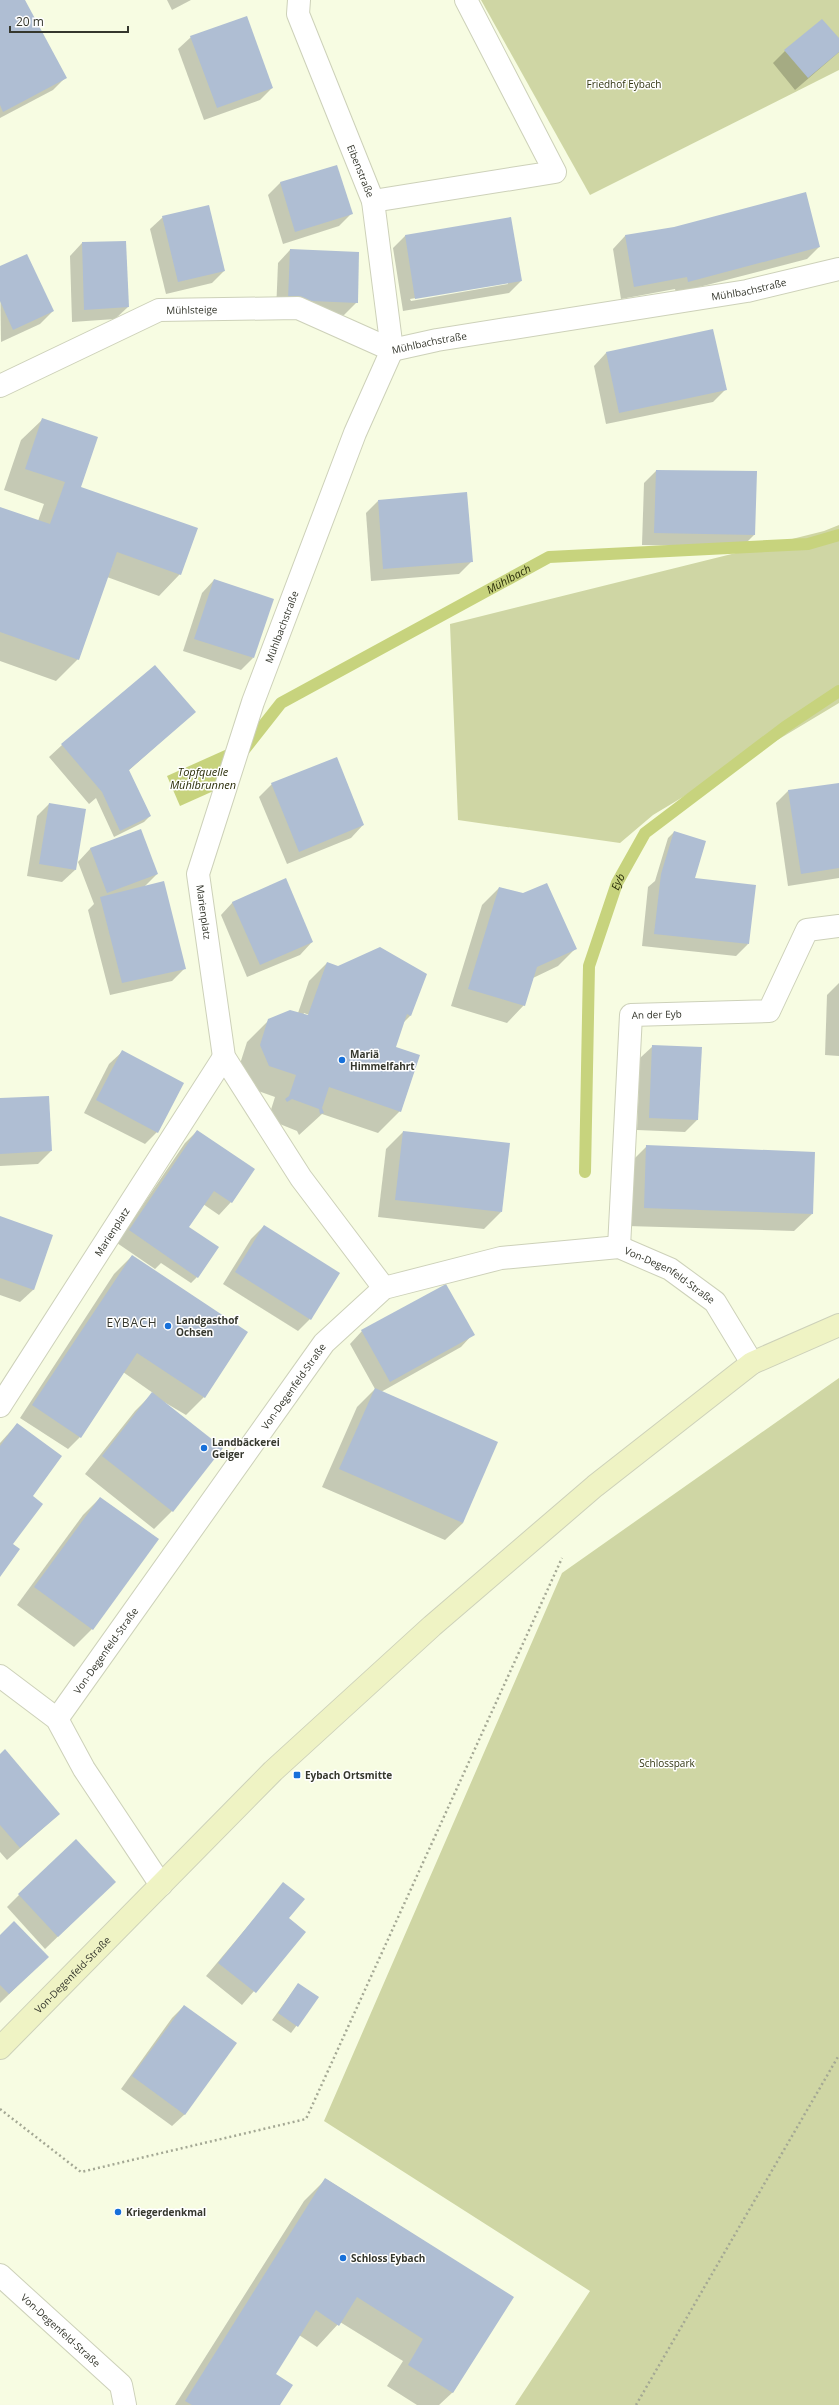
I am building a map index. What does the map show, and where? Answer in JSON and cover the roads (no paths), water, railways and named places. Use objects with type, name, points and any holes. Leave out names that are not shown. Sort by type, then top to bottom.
[{"type":"main road","name":"Von-Degenfeld-Straße","points":[[0,2048],[273,1771],[432,1626],[595,1486],[752,1363],[839,1325]]},
{"type":"street","name":"Eibenstraße","points":[[299,0],[298,14],[373,201],[392,350]]},
{"type":"street","points":[[373,201],[555,172],[466,0]]},
{"type":"street","name":"Mühlbachstraße","points":[[253,702],[355,433],[392,350],[445,339],[747,291],[839,269]]},
{"type":"street","name":"Mühlsteige","points":[[0,386],[159,310],[298,308],[392,350]]},
{"type":"street","name":"Marienplatz","points":[[253,702],[198,874],[224,1057],[301,1178],[384,1288]]},
{"type":"street","name":"An der Eyb","points":[[619,1247],[631,1015],[769,1011],[807,930],[839,926]]},
{"type":"street","name":"Marienplatz","points":[[0,1406],[224,1057]]},
{"type":"street","name":"Von-Degenfeld-Straße","points":[[57,1719],[324,1343],[384,1288],[500,1258],[619,1247],[670,1269],[716,1302],[752,1363]]},
{"type":"street","points":[[0,1676],[57,1719],[84,1769],[161,1885]]},
{"type":"street","name":"Von-Degenfeld-Straße","points":[[0,2275],[123,2395]]},
{"type":"water","name":"Topfquelle Mühlbrunnen","points":[[225,750],[238,780],[180,806],[167,776]]},
{"type":"waterway","name":"Mühlbach","points":[[244,750],[281,703],[549,557],[808,544],[839,535]]},
{"type":"waterway","name":"Eyb","points":[[585,1172],[589,966],[617,883],[645,833],[785,727],[839,691]]},
{"type":"place","name":"Mariä Himmelfahrt","points":[[342,1060]]},
{"type":"place","name":"Landgasthof Ochsen","points":[[168,1326]]},
{"type":"place","name":"Landbäckerei Geiger","points":[[204,1448]]},
{"type":"place","name":"Eybach Ortsmitte","points":[[297,1775]]},
{"type":"place","name":"Kriegerdenkmal","points":[[118,2212]]},
{"type":"place","name":"Schloss Eybach","points":[[343,2258]]},
{"type":"district","name":"EYBACH","points":[[132,1323]]},
{"type":"park label","name":"Friedhof Eybach","points":[[624,84]]},
{"type":"park label","name":"Schlosspark","points":[[667,1763]]}]
